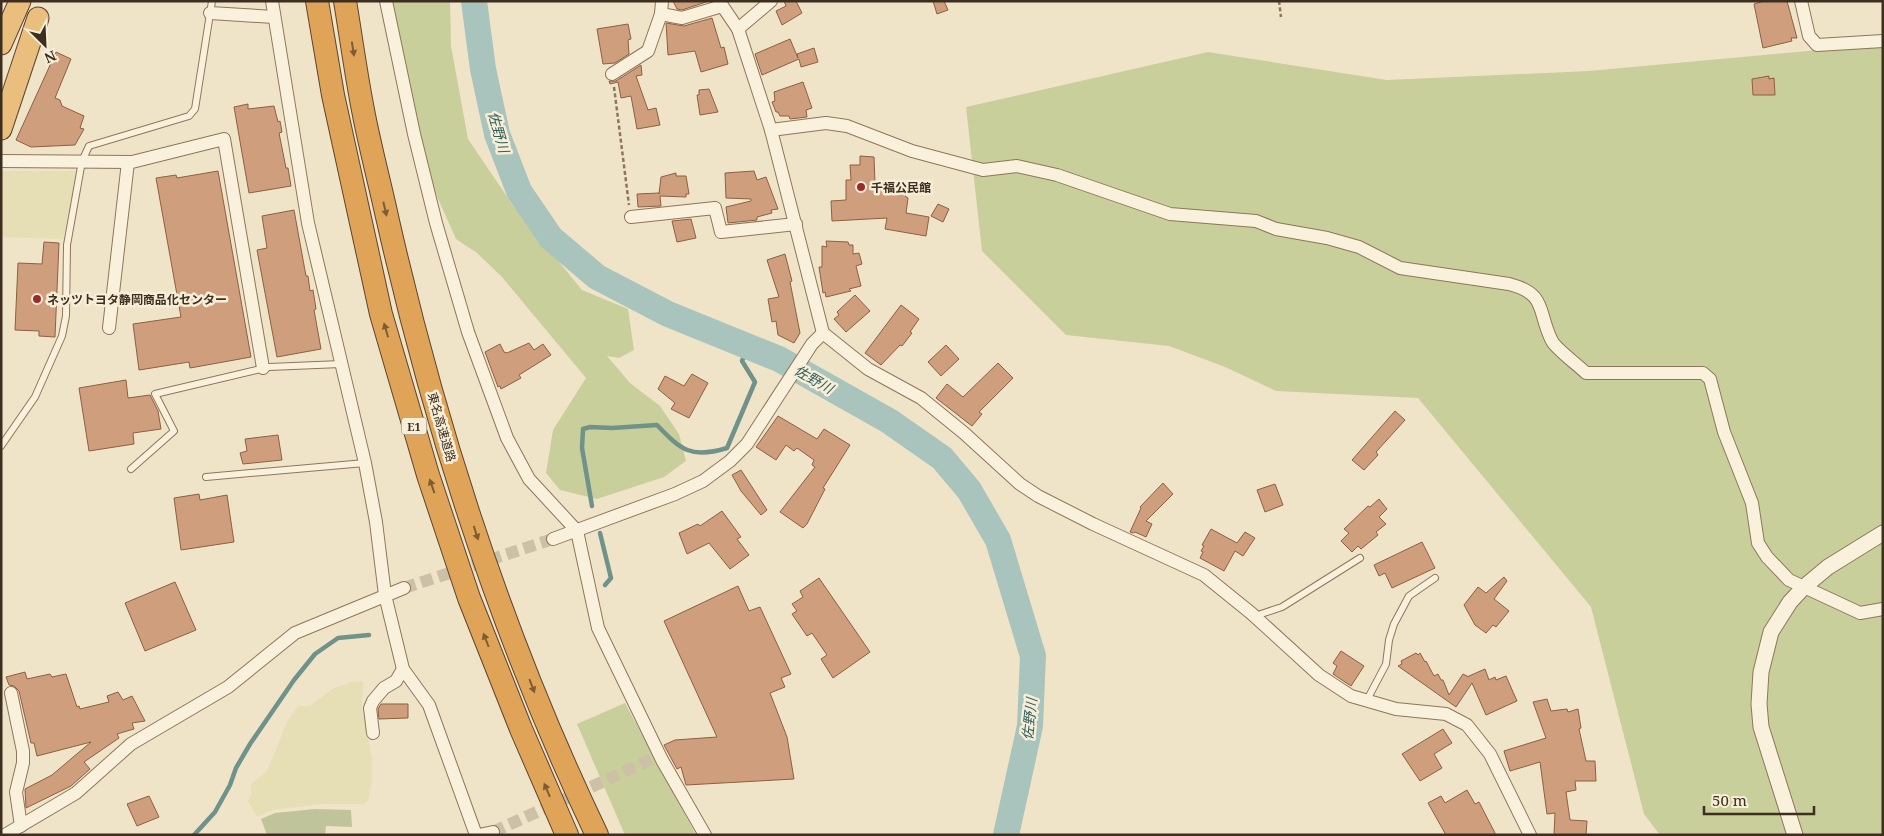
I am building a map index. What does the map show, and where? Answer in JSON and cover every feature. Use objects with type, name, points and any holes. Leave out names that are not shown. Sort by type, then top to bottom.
[{"type":"highway","points":[[1,44],[20,1]]},
{"type":"highway","name":"E1","points":[[317,1],[333,95],[381,314],[428,474],[469,598],[521,729],[567,835]]},
{"type":"highway","name":"東名高速道路","points":[[345,1],[363,111],[388,222],[405,296],[444,438],[496,594],[542,713],[597,835]]},
{"type":"highway","points":[[1,99],[42,10]]},
{"type":"highway","points":[[1,129],[42,10]]},
{"type":"street","points":[[272,1],[308,223],[365,462],[376,522],[385,595],[403,669],[430,705],[478,835],[493,832]]},
{"type":"street","points":[[386,1],[414,134],[436,223],[468,332],[507,438],[529,479],[577,531],[598,628],[657,760],[705,835]]},
{"type":"street","points":[[738,29],[771,1]]},
{"type":"street","points":[[1801,1],[1809,36],[1817,45],[1883,41]]},
{"type":"street","points":[[612,74],[648,51],[661,7],[682,18],[721,4],[738,29],[771,130],[824,333],[868,369],[921,398],[964,433],[1020,484],[1038,496],[1204,575],[1255,616],[1319,675],[1351,696],[1396,709],[1446,714],[1467,726],[1490,754],[1530,835]]},
{"type":"street","points":[[211,7],[274,17]]},
{"type":"street","points":[[771,130],[826,124],[848,126],[912,151],[983,170],[1017,166],[1057,174],[1170,214],[1256,221],[1276,229],[1327,238],[1359,247],[1400,268],[1508,284],[1523,288],[1538,300],[1553,342],[1586,373],[1703,373],[1710,378],[1724,432],[1752,503],[1758,543],[1767,557],[1789,580],[1860,614],[1883,609]]},
{"type":"street","points":[[1,161],[128,162],[224,139],[263,368]]},
{"type":"street","points":[[110,328],[128,162]]},
{"type":"street","points":[[631,217],[715,208],[721,232],[796,224]]},
{"type":"street","points":[[553,538],[577,531],[704,481],[730,461],[747,444],[758,425],[782,393],[812,344],[824,333]]},
{"type":"street","points":[[1795,835],[1761,727],[1759,704],[1761,672],[1772,632],[1790,602],[1804,587],[1828,568],[1883,533]]},
{"type":"street","points":[[6,835],[76,793],[131,744],[228,686],[295,633],[404,588]]},
{"type":"street","points":[[373,733],[370,708],[372,701],[384,688],[396,681],[403,669]]},
{"type":"street","points":[[11,694],[23,751],[23,763],[16,792],[21,826]]},
{"type":"lane","points":[[1,446],[35,397],[62,336],[66,316],[67,245],[82,161],[89,146],[189,116],[195,109],[211,7]]},
{"type":"lane","points":[[131,469],[174,431],[155,394],[263,368],[342,364]]},
{"type":"lane","points":[[206,476],[365,462]]},
{"type":"lane","points":[[1255,616],[1282,607],[1360,558]]},
{"type":"lane","points":[[1367,700],[1386,664],[1389,640],[1394,624],[1409,596],[1435,578]]},
{"type":"path","points":[[1279,1],[1281,17]]},
{"type":"path","points":[[612,74],[631,217]]},
{"type":"shaded area","points":[[1,171],[77,171],[63,239],[1,237]]},
{"type":"shaded area","points":[[363,681],[362,706],[372,759],[372,781],[368,800],[363,804],[323,804],[272,810],[257,817],[248,801],[251,795],[251,784],[267,771],[287,722],[298,706],[310,706],[332,689],[351,682]]},
{"type":"green space","points":[[392,1],[450,1],[451,46],[468,139],[514,207],[582,290],[628,309],[634,350],[619,358],[607,356],[630,383],[660,406],[679,434],[686,461],[664,477],[597,499],[560,490],[546,473],[553,430],[586,378],[502,277],[477,253],[456,239],[427,174]]},
{"type":"green space","points":[[1883,44],[1883,835],[1660,835],[1644,814],[1591,607],[1418,398],[1276,391],[1225,367],[1169,346],[1066,335],[982,251],[966,107],[1208,52],[1387,80],[1589,71]]},
{"type":"green space","points":[[625,703],[696,835],[625,835],[577,724]]},
{"type":"green space","points":[[315,809],[351,810],[352,827],[326,826],[325,835],[267,835],[261,819],[275,813]]},
{"type":"building","points":[[673,1],[706,2],[682,10],[677,9]]},
{"type":"building","points":[[784,1],[796,1],[802,13],[782,25],[776,11],[786,6]]},
{"type":"building","points":[[933,1],[944,1],[948,10],[937,14]]},
{"type":"building","points":[[1764,1],[1787,1],[1797,38],[1791,38],[1792,41],[1763,48],[1754,4]]},
{"type":"building","points":[[712,18],[721,48],[724,47],[728,64],[701,72],[695,51],[668,55],[666,23],[684,26]]},
{"type":"building","points":[[628,24],[631,39],[628,40],[629,54],[615,63],[603,64],[597,29]]},
{"type":"building","points":[[790,39],[798,58],[797,54],[814,48],[818,62],[801,67],[799,59],[762,75],[755,54]]},
{"type":"building","points":[[56,52],[71,59],[55,98],[60,100],[62,106],[84,116],[80,128],[84,129],[75,145],[31,147],[16,140]]},
{"type":"building","points":[[641,65],[642,75],[636,76],[648,110],[656,108],[660,125],[637,129],[631,96],[621,98],[618,82],[610,84],[609,81],[616,81]]},
{"type":"building","points":[[1769,76],[1769,79],[1774,78],[1775,95],[1753,95],[1752,79]]},
{"type":"building","points":[[803,82],[812,108],[806,110],[807,117],[790,119],[789,116],[780,116],[772,102],[775,101],[774,92]]},
{"type":"building","points":[[709,89],[718,112],[700,115],[697,95],[699,95],[699,90]]},
{"type":"building","points":[[248,104],[248,109],[274,106],[278,122],[280,121],[282,132],[279,133],[291,186],[249,193],[234,107]]},
{"type":"building","points":[[860,156],[874,157],[875,183],[906,189],[905,196],[908,198],[906,213],[929,217],[926,236],[885,229],[887,218],[832,221],[831,201],[846,200],[846,180],[851,180],[850,165],[860,165]]},
{"type":"building","points":[[218,171],[251,357],[190,368],[189,362],[139,370],[133,324],[181,317],[156,178],[176,175],[177,178]]},
{"type":"building","points":[[754,171],[757,180],[766,177],[778,209],[771,210],[772,213],[757,217],[757,220],[728,223],[726,207],[751,201],[751,199],[726,198],[725,173]]},
{"type":"building","points":[[676,173],[676,176],[686,176],[689,194],[686,194],[686,197],[660,196],[661,206],[638,207],[637,194],[659,194],[661,177]]},
{"type":"building","points":[[938,204],[949,209],[943,222],[931,216]]},
{"type":"building","points":[[294,210],[306,276],[308,276],[310,291],[313,290],[316,309],[314,310],[321,349],[277,357],[257,250],[267,248],[262,216]]},
{"type":"building","points":[[691,219],[696,238],[677,242],[672,221]]},
{"type":"building","points":[[826,241],[848,242],[849,245],[853,245],[853,254],[859,253],[862,264],[856,266],[861,286],[849,289],[851,291],[826,297],[825,292],[823,293],[819,267],[822,267],[822,246],[827,247]]},
{"type":"building","points":[[44,242],[59,243],[55,337],[39,336],[39,331],[15,330],[18,263],[42,264]]},
{"type":"building","points":[[785,254],[792,281],[790,282],[800,333],[794,343],[778,335],[776,321],[772,322],[768,299],[779,297],[767,260]]},
{"type":"building","points":[[855,295],[870,311],[846,332],[834,319],[839,315],[837,312]]},
{"type":"building","points":[[901,305],[919,319],[910,332],[912,333],[902,346],[900,345],[881,365],[865,353]]},
{"type":"building","points":[[529,343],[534,350],[543,344],[551,355],[519,375],[521,378],[501,389],[500,386],[498,387],[485,352],[500,344],[504,352],[507,353]]},
{"type":"building","points":[[946,345],[959,359],[941,376],[928,362]]},
{"type":"building","points":[[998,363],[1013,378],[979,412],[982,414],[972,426],[936,398],[947,384],[963,397]]},
{"type":"building","points":[[692,374],[708,383],[689,418],[671,409],[675,403],[658,389],[665,376],[684,386]]},
{"type":"building","points":[[126,380],[128,398],[150,395],[158,411],[161,429],[133,433],[134,444],[89,451],[79,388]]},
{"type":"building","points":[[1395,411],[1405,420],[1376,452],[1378,455],[1364,470],[1352,460]]},
{"type":"building","points":[[778,416],[817,439],[824,429],[850,445],[823,488],[825,489],[807,524],[803,528],[780,512],[815,467],[812,465],[814,460],[797,448],[794,451],[786,445],[776,460],[756,447]]},
{"type":"building","points":[[278,435],[282,460],[243,464],[240,453],[247,451],[245,439]]},
{"type":"building","points":[[741,470],[767,510],[761,515],[741,491],[732,475]]},
{"type":"building","points":[[1163,483],[1173,494],[1146,521],[1152,524],[1146,537],[1130,532],[1140,507]]},
{"type":"building","points":[[1275,484],[1283,505],[1265,512],[1257,490]]},
{"type":"building","points":[[199,494],[200,500],[227,495],[234,542],[181,550],[174,498]]},
{"type":"building","points":[[1379,499],[1387,509],[1379,517],[1386,524],[1376,532],[1378,535],[1361,549],[1358,546],[1352,552],[1341,541],[1349,533],[1344,529],[1368,506],[1370,507]]},
{"type":"building","points":[[722,511],[741,537],[737,539],[749,555],[730,569],[709,543],[687,554],[679,533],[698,524],[700,526]]},
{"type":"building","points":[[1211,529],[1237,543],[1245,532],[1255,538],[1243,556],[1235,551],[1224,571],[1200,558],[1204,546],[1202,545]]},
{"type":"building","points":[[1422,542],[1435,568],[1392,588],[1385,573],[1379,576],[1374,565]]},
{"type":"building","points":[[1504,577],[1507,581],[1494,599],[1509,611],[1496,627],[1493,625],[1486,633],[1475,625],[1464,605],[1478,587],[1486,593]]},
{"type":"building","points":[[819,578],[870,652],[833,678],[821,659],[827,655],[812,633],[807,636],[792,614],[797,611],[792,604],[803,597],[800,591]]},
{"type":"building","points":[[175,582],[196,630],[145,651],[125,603]]},
{"type":"building","points":[[738,586],[749,611],[760,607],[791,674],[781,678],[785,687],[770,693],[787,737],[794,779],[686,785],[681,767],[677,769],[664,745],[675,740],[717,737],[664,621]]},
{"type":"building","points":[[1341,651],[1364,666],[1351,686],[1333,674],[1337,666],[1333,663]]},
{"type":"building","points":[[1416,653],[1418,655],[1420,653],[1434,676],[1438,674],[1441,680],[1443,680],[1449,695],[1463,674],[1469,677],[1485,669],[1489,680],[1495,677],[1496,680],[1506,676],[1517,701],[1486,715],[1472,683],[1456,707],[1398,666],[1402,664],[1401,661]]},
{"type":"building","points":[[25,672],[27,679],[50,674],[52,677],[66,674],[77,707],[79,706],[80,709],[109,702],[107,696],[118,692],[123,700],[132,696],[145,721],[132,723],[134,729],[117,734],[119,738],[84,762],[90,769],[71,786],[26,808],[25,789],[52,775],[91,742],[37,756],[34,743],[31,743],[19,691],[14,686],[9,685],[6,677]]},
{"type":"building","points":[[1547,699],[1551,711],[1567,709],[1568,712],[1578,709],[1581,728],[1579,729],[1586,761],[1595,761],[1596,781],[1575,781],[1576,790],[1566,792],[1570,820],[1587,821],[1586,835],[1554,835],[1555,813],[1547,814],[1540,762],[1510,771],[1504,751],[1546,738],[1533,702]]},
{"type":"building","points":[[381,704],[408,704],[408,718],[379,719],[378,709]]},
{"type":"building","points":[[1443,729],[1452,743],[1434,754],[1442,768],[1420,781],[1402,754]]},
{"type":"building","points":[[1467,790],[1475,804],[1479,802],[1496,835],[1446,835],[1428,803],[1441,796],[1445,803]]},
{"type":"building","points":[[149,796],[159,817],[137,826],[127,804]]},
{"type":"waterway","name":"佐野川","points":[[474,1],[483,69],[497,134],[519,191],[551,238],[597,277],[668,314],[779,359],[889,421],[942,458],[969,490],[998,540],[1033,656],[1030,726],[1006,835]]},
{"type":"waterway","points":[[592,506],[582,448],[583,429],[590,427],[612,428],[657,425],[673,441],[688,450],[704,453],[727,448],[755,382],[742,361],[749,346]]},
{"type":"waterway","points":[[600,533],[611,578],[605,585]]},
{"type":"waterway","points":[[194,835],[215,812],[250,744],[294,680],[315,654],[338,638],[369,635]]},
{"type":"tunnel","points":[[404,588],[553,539]]},
{"type":"tunnel","points":[[493,832],[652,759]]},
{"type":"place","name":"千福公民館","points":[[861,187]]},
{"type":"place","name":"ネッツトヨタ静岡商品化センター","points":[[37,299]]}]
